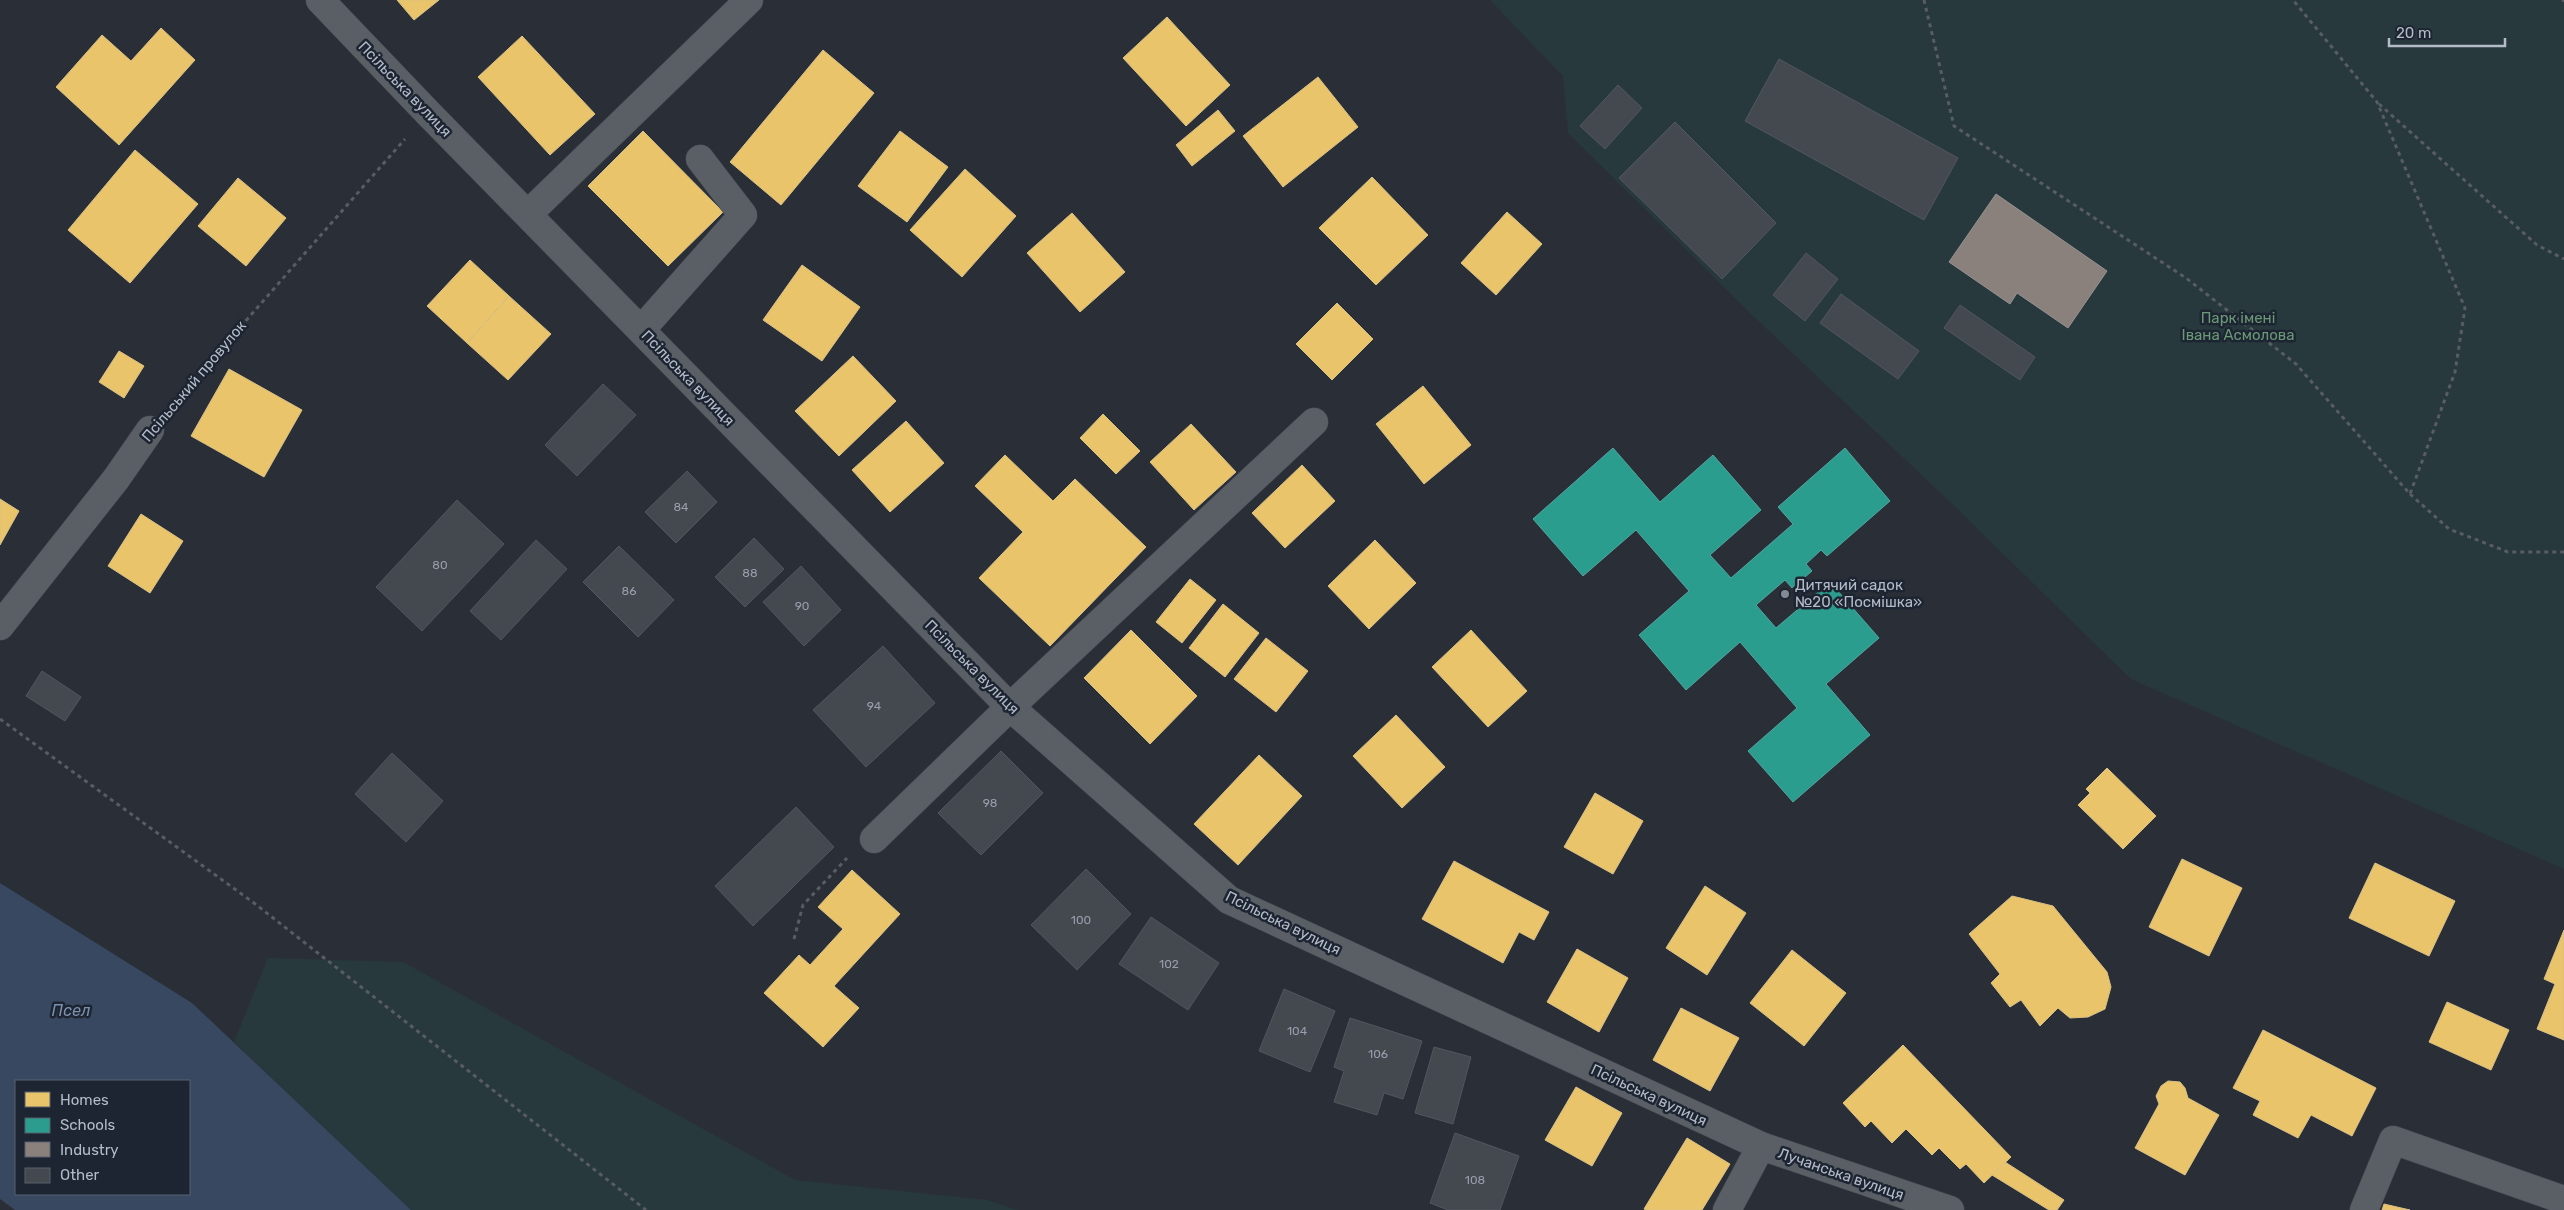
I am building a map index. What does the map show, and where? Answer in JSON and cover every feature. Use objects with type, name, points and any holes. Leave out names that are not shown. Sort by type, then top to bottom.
[{"type":"street","name":"Псільська вулиця","points":[[320,0],[1010,707],[1229,900],[1761,1146]]},
{"type":"street","points":[[528,214],[749,0]]},
{"type":"street","points":[[641,330],[744,216],[700,159]]},
{"type":"street","points":[[874,838],[1010,707],[1314,422]]},
{"type":"street","name":"Псільський провулок","points":[[0,626],[116,479],[150,430]]},
{"type":"street","points":[[2364,1210],[2393,1140],[2564,1200]]},
{"type":"street","points":[[1727,1210],[1761,1146]]},
{"type":"street","name":"Лучанська вулиця","points":[[1761,1146],[1939,1208]]},
{"type":"path","points":[[1924,0],[1954,126],[2186,278],[2296,364],[2410,494],[2449,529],[2508,552],[2564,552]]},
{"type":"path","points":[[2293,0],[2377,102],[2537,245],[2564,259]]},
{"type":"path","points":[[2377,102],[2465,308],[2455,372],[2410,494]]},
{"type":"path","name":"Псільський провулок","points":[[150,430],[398,146]]},
{"type":"path","points":[[0,719],[254,903],[646,1210]]},
{"type":"path","points":[[794,939],[803,905],[847,858]]},
{"type":"green space","name":"Парк імені Івана Асмолова","points":[[1490,0],[2564,0],[2564,869],[2131,679],[1945,497],[1750,313],[1568,133],[1563,76]]},
{"type":"green space","points":[[268,958],[403,962],[795,1180],[987,1200],[1018,1210],[411,1210],[234,1042]]},
{"type":"water","name":"Псел","points":[[0,883],[192,1003],[411,1210],[15,1210],[0,1199]]},
{"type":"building: Homes","points":[[397,0],[439,0],[414,20]]},
{"type":"building: Homes","points":[[1167,17],[1230,85],[1186,126],[1123,58]]},
{"type":"building: Homes","points":[[161,28],[195,60],[119,145],[56,87],[102,35],[131,61]]},
{"type":"building: Homes","points":[[522,36],[595,114],[550,155],[478,77]]},
{"type":"building: Homes","points":[[823,50],[874,93],[781,205],[730,162]]},
{"type":"building: Homes","points":[[1318,77],[1358,127],[1283,187],[1243,136]]},
{"type":"building: Homes","points":[[1218,110],[1235,131],[1192,166],[1176,145]]},
{"type":"building: Homes","points":[[643,131],[723,212],[668,266],[588,186]]},
{"type":"building: Homes","points":[[900,131],[948,167],[907,222],[858,186]]},
{"type":"building: Homes","points":[[135,150],[198,204],[130,283],[68,230]]},
{"type":"building: Homes","points":[[965,169],[1016,216],[962,277],[910,230]]},
{"type":"building: Homes","points":[[1372,177],[1428,235],[1376,285],[1319,228]]},
{"type":"building: Homes","points":[[238,178],[286,218],[246,266],[198,226]]},
{"type":"building: Homes","points":[[1507,212],[1542,244],[1496,295],[1461,263]]},
{"type":"building: Homes","points":[[1072,213],[1125,272],[1080,312],[1027,253]]},
{"type":"building: Homes","points":[[470,260],[509,296],[467,343],[427,306]]},
{"type":"building: Homes","points":[[802,265],[860,307],[822,361],[763,320]]},
{"type":"building: Homes","points":[[509,296],[551,334],[508,380],[467,343]]},
{"type":"building: Homes","points":[[1337,303],[1373,339],[1332,380],[1296,344]]},
{"type":"building: Homes","points":[[119,351],[144,366],[124,398],[99,382]]},
{"type":"building: Homes","points":[[853,356],[896,401],[839,456],[795,411]]},
{"type":"building: Homes","points":[[229,369],[302,410],[264,477],[191,436]]},
{"type":"building: Homes","points":[[1423,386],[1471,445],[1424,484],[1376,424]]},
{"type":"building: Homes","points":[[1103,414],[1140,451],[1116,474],[1080,438]]},
{"type":"building: Homes","points":[[906,421],[944,463],[890,512],[852,470]]},
{"type":"building: Homes","points":[[1191,424],[1236,472],[1194,510],[1150,462]]},
{"type":"building: Homes","points":[[1005,455],[1053,501],[1075,479],[1146,547],[1050,646],[979,578],[1023,532],[975,486]]},
{"type":"building: Homes","points":[[1302,465],[1335,501],[1285,548],[1252,513]]},
{"type":"building: Homes","points":[[0,499],[19,511],[0,545]]},
{"type":"building: Homes","points":[[141,514],[183,541],[150,593],[108,566]]},
{"type":"building: Homes","points":[[1375,540],[1416,583],[1369,629],[1328,586]]},
{"type":"building: Homes","points":[[1190,579],[1216,600],[1182,643],[1156,622]]},
{"type":"building: Homes","points":[[1223,604],[1259,633],[1225,677],[1189,648]]},
{"type":"building: Homes","points":[[1131,630],[1197,696],[1150,744],[1084,678]]},
{"type":"building: Homes","points":[[1471,630],[1527,691],[1488,727],[1432,667]]},
{"type":"building: Homes","points":[[1266,638],[1308,671],[1276,712],[1234,679]]},
{"type":"building: Homes","points":[[1396,715],[1445,767],[1402,808],[1353,756]]},
{"type":"building: Homes","points":[[1259,755],[1302,796],[1238,865],[1194,824]]},
{"type":"building: Homes","points":[[2107,768],[2156,816],[2123,849],[2078,805],[2090,793],[2086,789]]},
{"type":"building: Homes","points":[[1595,793],[1643,821],[1613,874],[1564,847]]},
{"type":"building: Homes","points":[[2182,859],[2242,888],[2209,956],[2149,927]]},
{"type":"building: Homes","points":[[1454,861],[1549,912],[1534,940],[1519,932],[1503,963],[1422,919]]},
{"type":"building: Homes","points":[[2375,863],[2455,901],[2429,956],[2349,918]]},
{"type":"building: Homes","points":[[852,870],[900,914],[834,986],[859,1008],[823,1047],[764,993],[799,955],[810,965],[843,929],[818,907]]},
{"type":"building: Homes","points":[[1705,886],[1746,913],[1707,975],[1666,948]]},
{"type":"building: Homes","points":[[2012,896],[2053,906],[2107,972],[2111,987],[2105,1009],[2088,1017],[2070,1018],[2058,1008],[2040,1026],[2021,1000],[2010,1007],[1991,983],[2000,974],[1969,934]]},
{"type":"building: Homes","points":[[2564,930],[2564,1040],[2537,1029],[2555,984],[2544,979]]},
{"type":"building: Homes","points":[[1577,949],[1628,978],[1599,1032],[1547,1002]]},
{"type":"building: Homes","points":[[1792,950],[1846,993],[1804,1046],[1750,1003]]},
{"type":"building: Homes","points":[[2447,1002],[2509,1030],[2491,1070],[2429,1042]]},
{"type":"building: Homes","points":[[1681,1008],[1739,1038],[1710,1091],[1653,1060]]},
{"type":"building: Homes","points":[[2263,1030],[2376,1088],[2352,1136],[2311,1115],[2298,1138],[2253,1115],[2260,1101],[2233,1088]]},
{"type":"building: Homes","points":[[1903,1045],[2011,1157],[1984,1183],[1966,1164],[1960,1169],[1939,1148],[1932,1155],[1906,1129],[1892,1143],[1871,1121],[1865,1127],[1843,1103]]},
{"type":"building: Homes","points":[[2168,1081],[2180,1082],[2185,1088],[2188,1098],[2219,1115],[2185,1175],[2135,1148],[2159,1104],[2156,1096],[2161,1086]]},
{"type":"building: Homes","points":[[1576,1087],[1622,1113],[1592,1166],[1545,1140]]},
{"type":"building: Homes","points":[[1687,1138],[1730,1164],[1702,1210],[1644,1209]]},
{"type":"building: Homes","points":[[2005,1162],[2064,1200],[2057,1210],[2049,1210],[1992,1175]]},
{"type":"building: Homes","points":[[2384,1204],[2410,1210],[2382,1210]]},
{"type":"building: Schools","points":[[1613,448],[1660,502],[1713,455],[1761,510],[1710,555],[1731,578],[1793,524],[1778,507],[1845,448],[1890,501],[1827,556],[1821,550],[1806,564],[1812,571],[1792,588],[1785,580],[1756,605],[1776,628],[1830,582],[1879,638],[1826,684],[1870,735],[1793,802],[1748,751],[1797,708],[1740,642],[1686,690],[1639,635],[1689,591],[1636,530],[1583,576],[1533,519]]},
{"type":"building: Industry","points":[[1996,194],[2107,271],[2068,328],[2017,293],[2010,304],[1949,262]]},
{"type":"building: Other","points":[[1779,59],[1958,158],[1924,220],[1745,121]]},
{"type":"building: Other","points":[[1618,85],[1642,108],[1605,149],[1580,126]]},
{"type":"building: Other","points":[[1675,122],[1776,223],[1722,279],[1619,178]]},
{"type":"building: Other","points":[[1806,253],[1838,279],[1805,321],[1773,295]]},
{"type":"building: Other","points":[[1841,294],[1919,351],[1898,379],[1820,323]]},
{"type":"building: Other","points":[[1960,305],[2035,357],[2020,380],[1944,328]]},
{"type":"building: Other","points":[[603,384],[636,415],[577,476],[545,445]]},
{"type":"building: Other","points":[[687,471],[717,502],[676,543],[645,512]]},
{"type":"building: Other","points":[[457,500],[504,544],[422,631],[376,587]]},
{"type":"building: Other","points":[[754,538],[784,569],[745,607],[715,577]]},
{"type":"building: Other","points":[[536,540],[567,569],[501,640],[470,611]]},
{"type":"building: Other","points":[[619,546],[674,600],[638,637],[583,582]]},
{"type":"building: Other","points":[[801,566],[841,610],[804,646],[763,602]]},
{"type":"building: Other","points":[[883,646],[935,703],[866,767],[813,710]]},
{"type":"building: Other","points":[[42,671],[81,697],[65,721],[26,696]]},
{"type":"building: Other","points":[[1001,751],[1043,793],[981,855],[938,813]]},
{"type":"building: Other","points":[[392,753],[443,801],[406,842],[355,794]]},
{"type":"building: Other","points":[[796,807],[834,847],[753,926],[715,886]]},
{"type":"building: Other","points":[[1086,869],[1131,914],[1077,970],[1031,925]]},
{"type":"building: Other","points":[[1151,917],[1219,963],[1188,1010],[1119,964]]},
{"type":"building: Other","points":[[1284,989],[1335,1011],[1310,1072],[1259,1051]]},
{"type":"building: Other","points":[[1350,1018],[1422,1041],[1403,1099],[1384,1093],[1377,1115],[1334,1102],[1344,1071],[1334,1067]]},
{"type":"building: Other","points":[[1434,1047],[1471,1057],[1453,1124],[1415,1113]]},
{"type":"building: Other","points":[[1455,1133],[1519,1156],[1500,1210],[1448,1210],[1430,1203]]},
{"type":"place","name":"Дитячий садок №20 «Посмішка»","points":[[1785,594]]}]
